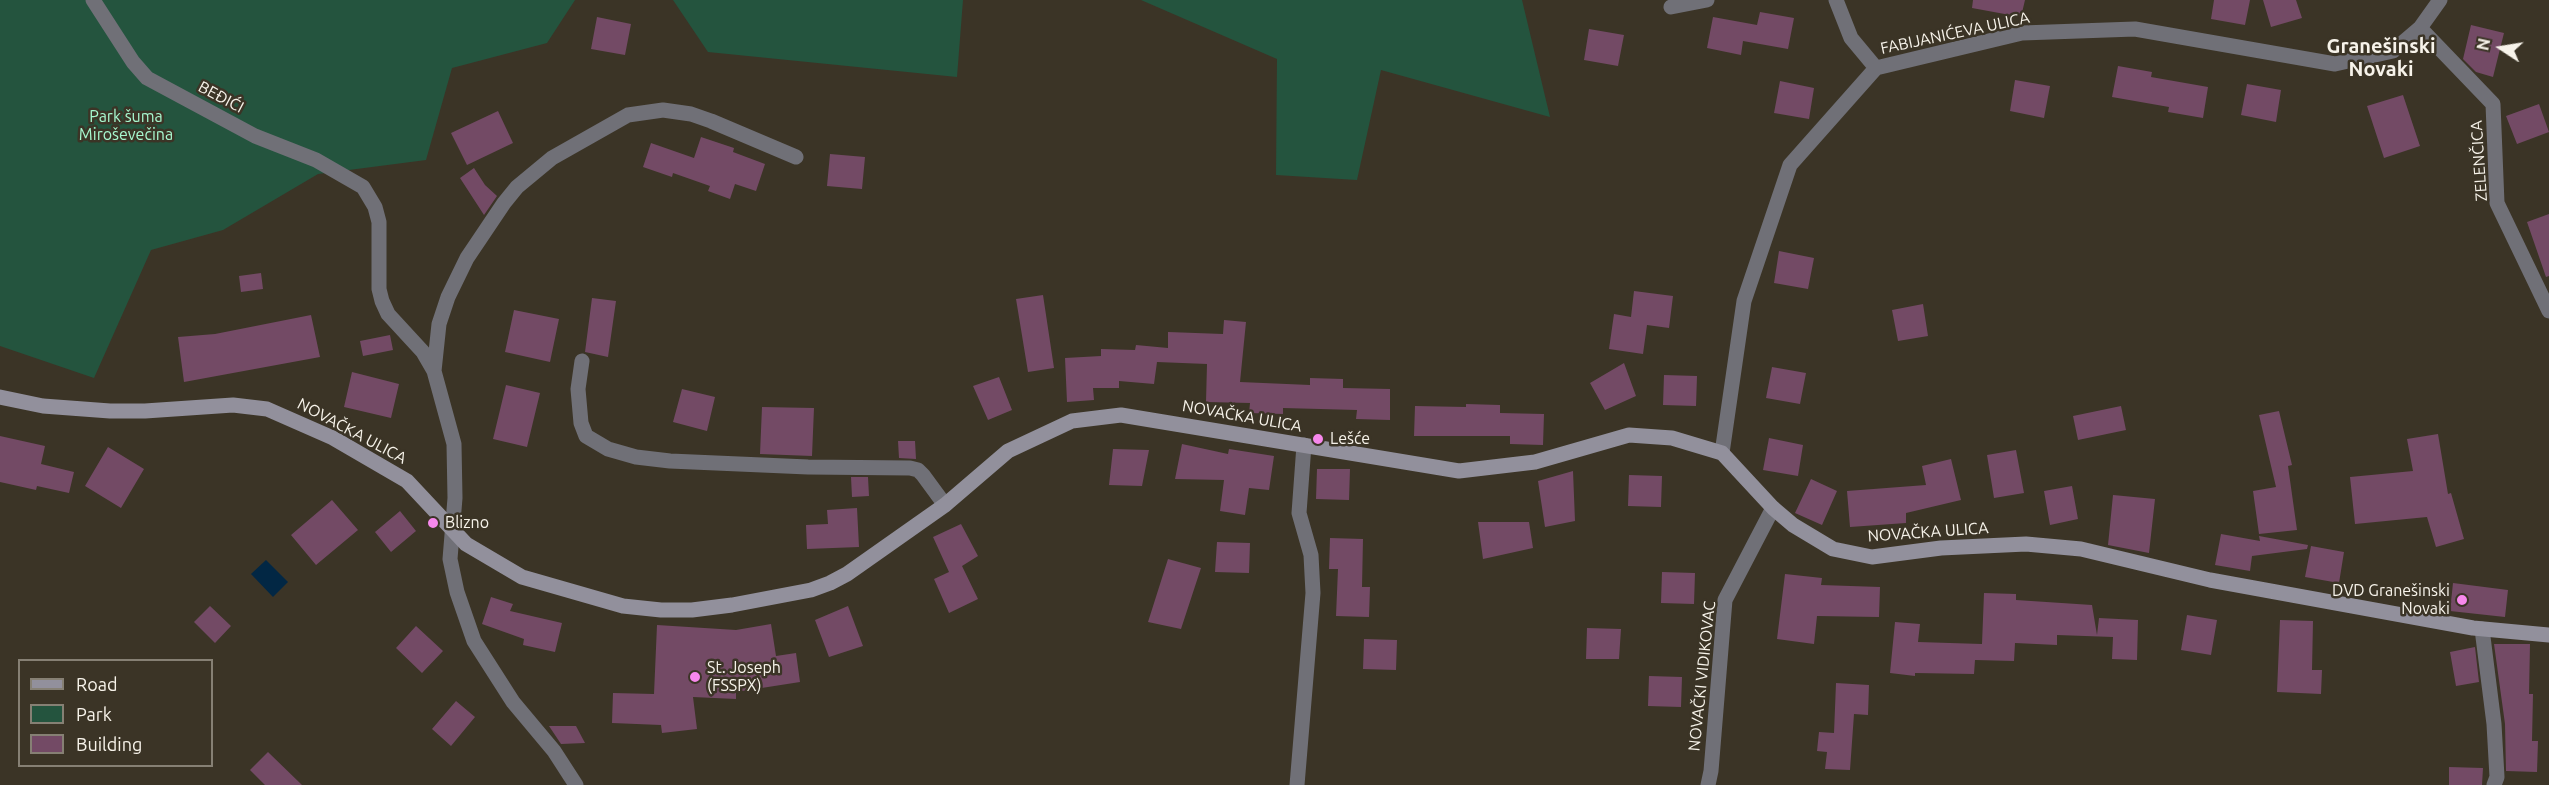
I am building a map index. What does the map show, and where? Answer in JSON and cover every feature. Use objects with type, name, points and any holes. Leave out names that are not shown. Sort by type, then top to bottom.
[{"type":"street","name":"BEĐIĆI","points":[[93,0],[133,62],[147,78],[255,135],[316,160],[363,187],[375,207],[380,222],[379,289],[382,301],[388,314],[423,352],[434,372]]},
{"type":"street","points":[[1671,7],[1707,0]]},
{"type":"street","points":[[1836,0],[1851,38],[1876,68]]},
{"type":"street","name":"FABIJANIĆEVA ULICA","points":[[1722,453],[1744,301],[1790,165],[1876,68],[2022,33],[2135,29],[2335,64],[2393,51],[2420,28],[2440,0]]},
{"type":"street","name":"ZELENČICA","points":[[2420,28],[2493,104],[2497,202],[2549,311]]},
{"type":"street","points":[[576,785],[554,751],[513,702],[474,641],[457,592],[450,560],[455,498],[454,444],[434,372],[439,324],[448,297],[467,258],[504,203],[518,187],[552,158],[628,114],[663,110],[691,114],[796,157]]},
{"type":"street","points":[[582,361],[578,389],[581,423],[586,436],[608,449],[636,457],[670,461],[808,467],[910,468],[918,470],[923,475],[945,505]]},
{"type":"street","name":"NOVAČKA ULICA","points":[[0,397],[43,406],[110,411],[233,405],[267,409],[333,438],[407,481],[466,544],[522,577],[623,606],[661,610],[692,610],[779,597],[830,583],[847,574],[945,505],[1008,451],[1072,421],[1121,415],[1459,471],[1535,462],[1629,435],[1672,438],[1722,453],[1773,508],[1794,525],[1833,549],[1872,557],[1941,548],[2025,544],[2081,549],[2210,580],[2482,629],[2549,635]]},
{"type":"street","points":[[1297,785],[1313,593],[1311,555],[1299,513],[1304,445]]},
{"type":"street","name":"NOVAČKI VIDIKOVAC","points":[[1708,785],[1725,600],[1773,508]]},
{"type":"street","points":[[2482,629],[2494,724],[2497,777],[2494,785]]},
{"type":"green space","name":"Park šuma Miroševečina","points":[[0,0],[575,0],[547,43],[452,68],[426,160],[318,174],[223,230],[151,250],[94,378],[0,346]]},
{"type":"green space","points":[[673,0],[963,0],[957,77],[708,52]]},
{"type":"green space","points":[[1141,0],[1522,0],[1550,117],[1381,70],[1357,180],[1276,175],[1277,59]]},
{"type":"water","points":[[266,560],[288,582],[273,597],[251,574]]},
{"type":"building","points":[[1973,0],[2025,0],[2021,17],[1972,8]]},
{"type":"building","points":[[2214,0],[2250,0],[2245,25],[2211,19]]},
{"type":"building","points":[[2263,0],[2296,0],[2302,18],[2271,27]]},
{"type":"building","points":[[1760,12],[1794,18],[1788,49],[1743,41],[1741,55],[1707,48],[1713,17],[1757,25]]},
{"type":"building","points":[[597,17],[631,24],[625,55],[591,49]]},
{"type":"building","points":[[2471,25],[2504,33],[2493,77],[2476,72],[2463,59]]},
{"type":"building","points":[[1589,29],[1624,35],[1618,66],[1584,60]]},
{"type":"building","points":[[2118,66],[2152,72],[2151,77],[2208,87],[2203,118],[2168,112],[2169,107],[2112,97]]},
{"type":"building","points":[[2015,80],[2050,86],[2044,118],[2010,111]]},
{"type":"building","points":[[1780,81],[1814,88],[1809,119],[1774,113]]},
{"type":"building","points":[[2247,84],[2281,90],[2276,122],[2241,115]]},
{"type":"building","points":[[2403,95],[2420,146],[2384,158],[2367,106]]},
{"type":"building","points":[[2539,104],[2549,132],[2517,144],[2506,116]]},
{"type":"building","points":[[498,111],[513,143],[467,165],[451,133]]},
{"type":"building","points":[[701,137],[734,148],[733,152],[765,164],[756,191],[735,184],[730,199],[708,191],[710,186],[673,173],[672,177],[643,167],[651,143],[694,158]]},
{"type":"building","points":[[830,154],[865,157],[862,189],[827,186]]},
{"type":"building","points":[[474,168],[485,185],[497,196],[484,215],[460,178]]},
{"type":"building","points":[[2549,214],[2549,276],[2546,277],[2527,222]]},
{"type":"building","points":[[1779,251],[1814,258],[1808,289],[1774,283]]},
{"type":"building","points":[[261,273],[263,289],[241,292],[239,276]]},
{"type":"building","points":[[1634,291],[1673,296],[1669,328],[1647,325],[1643,354],[1609,349],[1614,314],[1631,317]]},
{"type":"building","points":[[1043,295],[1054,368],[1028,372],[1016,299]]},
{"type":"building","points":[[592,298],[616,301],[608,357],[585,352]]},
{"type":"building","points":[[1923,304],[1928,336],[1898,341],[1892,310]]},
{"type":"building","points":[[514,310],[559,319],[550,362],[505,352]]},
{"type":"building","points":[[311,315],[320,357],[184,382],[178,337],[215,334]]},
{"type":"building","points":[[1224,320],[1246,322],[1240,382],[1310,385],[1310,378],[1343,379],[1343,388],[1390,389],[1390,420],[1356,419],[1357,410],[1283,408],[1283,414],[1249,413],[1250,403],[1206,402],[1207,364],[1157,362],[1154,384],[1119,381],[1119,388],[1093,388],[1094,400],[1067,402],[1065,358],[1101,356],[1101,349],[1135,350],[1136,345],[1168,348],[1168,332],[1223,334]]},
{"type":"building","points":[[390,335],[393,350],[363,356],[360,341]]},
{"type":"building","points":[[1624,363],[1636,396],[1605,410],[1590,383]]},
{"type":"building","points":[[1772,367],[1806,373],[1800,404],[1766,398]]},
{"type":"building","points":[[352,372],[399,384],[391,418],[344,407]]},
{"type":"building","points":[[1664,375],[1697,376],[1696,406],[1663,405]]},
{"type":"building","points":[[999,377],[1012,410],[988,420],[973,386]]},
{"type":"building","points":[[506,385],[540,393],[527,447],[493,439]]},
{"type":"building","points":[[682,389],[715,397],[707,431],[673,422]]},
{"type":"building","points":[[1466,404],[1500,405],[1500,413],[1544,414],[1543,445],[1510,444],[1510,436],[1414,436],[1415,406],[1466,407]]},
{"type":"building","points":[[2121,406],[2126,430],[2078,440],[2073,416]]},
{"type":"building","points":[[762,407],[814,408],[812,456],[760,454]]},
{"type":"building","points":[[2279,411],[2292,465],[2288,466],[2297,530],[2259,534],[2253,491],[2276,487],[2259,415]]},
{"type":"building","points":[[2438,434],[2448,494],[2451,493],[2464,539],[2436,547],[2427,517],[2355,524],[2350,477],[2413,471],[2407,439]]},
{"type":"building","points":[[0,436],[45,446],[41,464],[74,472],[69,493],[37,486],[36,490],[0,482]]},
{"type":"building","points":[[1769,438],[1803,445],[1798,476],[1763,470]]},
{"type":"building","points":[[898,441],[915,441],[916,459],[899,458]]},
{"type":"building","points":[[1182,444],[1228,454],[1229,449],[1274,456],[1269,490],[1249,488],[1245,515],[1220,511],[1224,480],[1175,479]]},
{"type":"building","points":[[108,447],[144,469],[121,508],[85,486]]},
{"type":"building","points":[[1113,449],[1149,450],[1142,486],[1109,485]]},
{"type":"building","points":[[2016,450],[2024,493],[1994,498],[1987,455]]},
{"type":"building","points":[[1951,459],[1961,500],[1906,513],[1906,523],[1850,527],[1847,491],[1926,485],[1922,466]]},
{"type":"building","points":[[1317,469],[1350,469],[1349,500],[1316,499]]},
{"type":"building","points":[[1573,471],[1575,521],[1545,527],[1538,481]]},
{"type":"building","points":[[1629,475],[1662,476],[1661,507],[1628,506]]},
{"type":"building","points":[[851,477],[868,477],[869,496],[852,497]]},
{"type":"building","points":[[1811,479],[1837,491],[1822,525],[1795,513]]},
{"type":"building","points":[[2072,486],[2078,519],[2050,525],[2044,491]]},
{"type":"building","points":[[2113,495],[2155,499],[2149,553],[2108,545]]},
{"type":"building","points":[[332,500],[358,530],[316,565],[291,535]]},
{"type":"building","points":[[857,508],[859,547],[807,549],[806,525],[828,524],[827,510]]},
{"type":"building","points":[[400,511],[416,531],[391,552],[375,532]]},
{"type":"building","points":[[1478,522],[1529,522],[1533,548],[1483,559]]},
{"type":"building","points":[[961,524],[978,556],[962,566],[978,599],[949,613],[934,579],[949,572],[933,537]]},
{"type":"building","points":[[2221,534],[2260,541],[2259,536],[2308,545],[2307,549],[2252,556],[2250,571],[2215,565]]},
{"type":"building","points":[[1330,538],[1363,539],[1362,587],[1370,587],[1369,617],[1336,616],[1338,569],[1329,569]]},
{"type":"building","points":[[1217,542],[1250,543],[1249,573],[1215,572]]},
{"type":"building","points":[[2311,546],[2344,552],[2339,583],[2305,577]]},
{"type":"building","points":[[1168,559],[1201,568],[1181,629],[1148,622]]},
{"type":"building","points":[[1662,572],[1695,573],[1694,604],[1661,603]]},
{"type":"building","points":[[1785,574],[1822,578],[1821,585],[1880,587],[1879,617],[1817,616],[1814,644],[1777,639]]},
{"type":"building","points":[[2453,583],[2508,590],[2505,617],[2450,611]]},
{"type":"building","points":[[1984,593],[2016,594],[2016,600],[2092,605],[2097,635],[2099,618],[2138,620],[2137,660],[2112,659],[2113,637],[2057,635],[2057,645],[2015,643],[2014,661],[1975,660],[1974,674],[1915,673],[1915,676],[1890,673],[1895,622],[1920,624],[1918,642],[1982,644]]},
{"type":"building","points":[[491,597],[513,604],[510,611],[562,623],[555,652],[523,645],[524,639],[482,624]]},
{"type":"building","points":[[210,606],[231,626],[215,643],[194,622]]},
{"type":"building","points":[[848,606],[863,646],[829,657],[815,620]]},
{"type":"building","points":[[2187,615],[2217,620],[2211,655],[2181,650]]},
{"type":"building","points":[[2280,620],[2313,621],[2312,670],[2322,670],[2321,694],[2277,692]]},
{"type":"building","points":[[771,624],[776,656],[796,653],[800,682],[736,692],[736,699],[693,697],[697,729],[662,733],[661,725],[612,723],[613,693],[654,694],[657,625],[736,630]]},
{"type":"building","points":[[416,626],[443,651],[422,673],[396,648]]},
{"type":"building","points":[[1587,628],[1621,629],[1619,659],[1586,659]]},
{"type":"building","points":[[1364,639],[1397,640],[1396,670],[1363,669]]},
{"type":"building","points":[[2494,644],[2530,644],[2529,694],[2533,694],[2532,741],[2538,741],[2537,772],[2506,771],[2505,724]]},
{"type":"building","points":[[2475,647],[2479,682],[2456,686],[2450,652]]},
{"type":"building","points":[[1649,676],[1682,677],[1681,707],[1648,706]]},
{"type":"building","points":[[1836,683],[1869,685],[1868,715],[1854,714],[1850,770],[1825,769],[1827,752],[1817,751],[1819,732],[1834,733]]},
{"type":"building","points":[[456,701],[475,717],[451,746],[432,729]]},
{"type":"building","points":[[549,726],[576,726],[585,743],[561,744]]},
{"type":"building","points":[[268,752],[302,785],[265,785],[250,770]]},
{"type":"building","points":[[2449,767],[2483,768],[2482,785],[2449,785]]},
{"type":"place","name":"Lešće","points":[[1318,439]]},
{"type":"place","name":"Blizno","points":[[433,523]]},
{"type":"place","name":"DVD Granešinski Novaki","points":[[2462,600]]},
{"type":"place","name":"St. Joseph (FSSPX)","points":[[695,677]]},
{"type":"district","name":"Granešinski Novaki","points":[[2381,58]]}]
